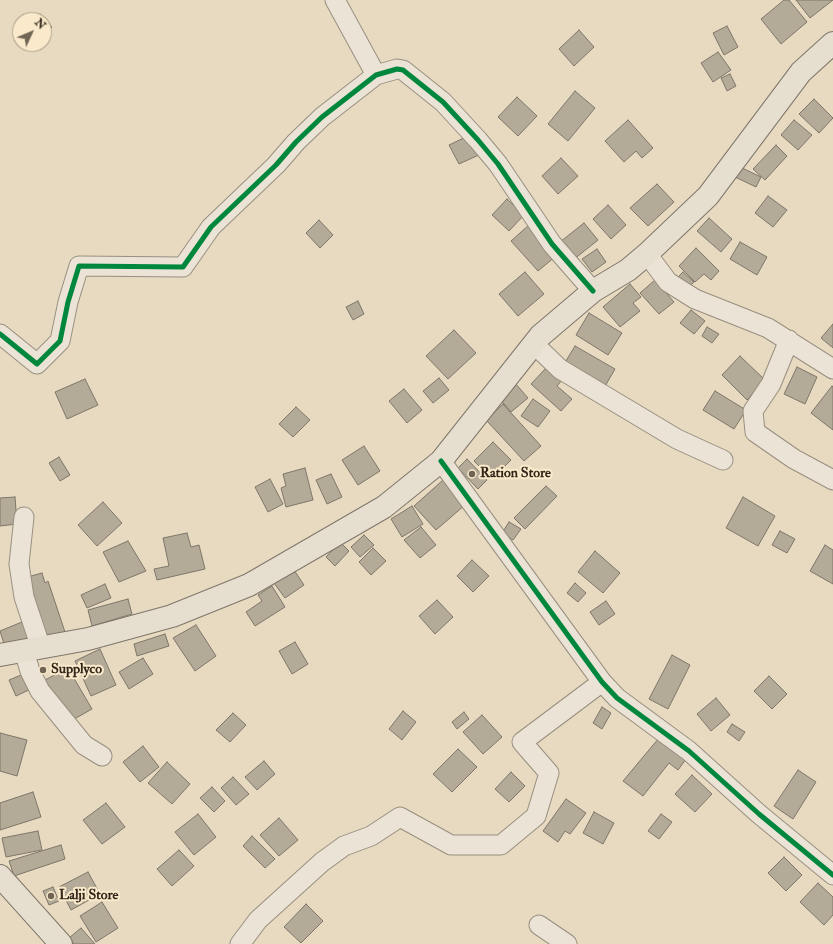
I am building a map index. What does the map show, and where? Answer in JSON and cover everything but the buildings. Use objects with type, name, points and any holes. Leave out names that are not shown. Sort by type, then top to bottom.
[{"type":"main road","points":[[0,655],[88,639],[172,616],[249,585],[384,507],[441,461],[540,336],[593,291],[628,270],[708,196],[800,72],[833,43]]},
{"type":"main road","points":[[0,876],[61,944]]},
{"type":"street","points":[[335,0],[376,74]]},
{"type":"street","points":[[0,334],[37,364],[60,341],[68,302],[79,266],[183,267],[211,227],[276,165],[296,142],[322,117],[376,74],[397,69],[403,70],[443,102],[498,164],[552,244],[593,291]]},
{"type":"street","points":[[647,254],[668,282],[696,299],[768,328],[833,369]]},
{"type":"street","points":[[789,340],[771,384],[753,411],[755,432],[794,459],[833,480]]},
{"type":"street","points":[[534,344],[560,368],[677,440],[723,460]]},
{"type":"street","points":[[441,461],[602,682],[617,698],[689,751],[759,814],[833,875]]},
{"type":"street","points":[[24,517],[19,564],[32,649],[30,671],[40,691],[84,746],[102,756]]},
{"type":"street","points":[[240,944],[258,920],[322,862],[344,846],[371,836],[400,817],[451,845],[501,845],[536,816],[549,773],[522,742],[602,682]]},
{"type":"street","points":[[539,925],[567,944]]},
{"type":"cycle path","points":[[0,334],[37,364],[60,341],[68,302],[79,266],[183,267],[211,227],[276,165],[296,142],[322,117],[376,75],[397,69],[403,70],[443,102],[478,140],[498,164],[552,244],[593,291]]},
{"type":"cycle path","points":[[441,461],[602,682],[617,698],[689,751],[759,814],[833,875]]},
{"type":"place","name":"Ration Store","points":[[472,474]]},
{"type":"place","name":"Supplyco","points":[[43,670]]},
{"type":"place","name":"Lalji Store","points":[[51,896]]}]
